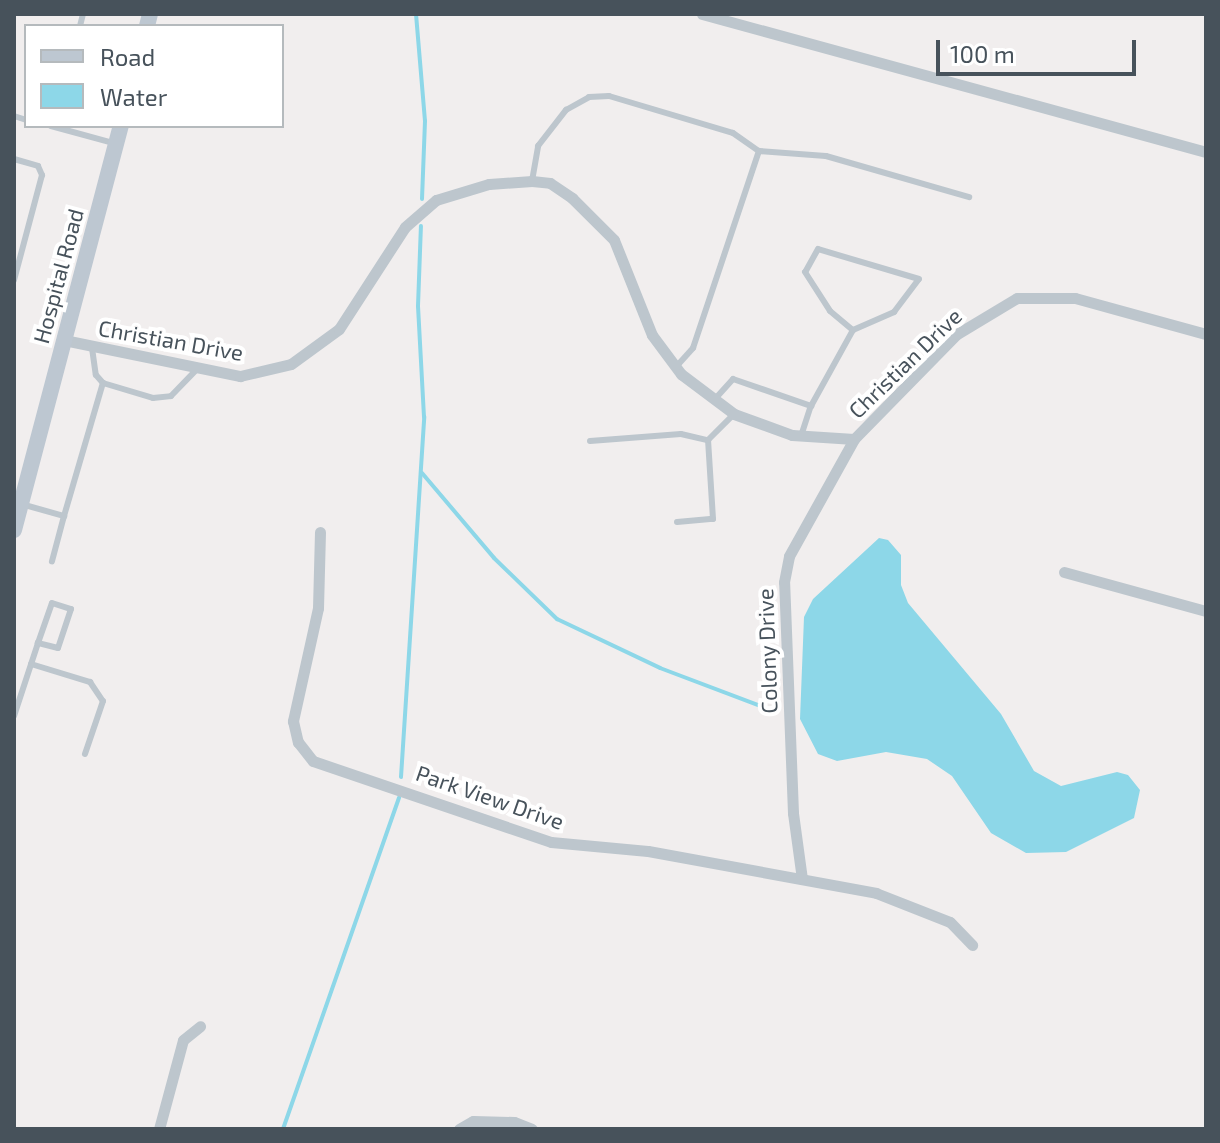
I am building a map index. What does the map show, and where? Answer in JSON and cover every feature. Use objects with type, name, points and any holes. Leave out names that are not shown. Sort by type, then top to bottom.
[{"type":"street","points":[[702,14],[1206,152]]},
{"type":"street","name":"Hospital Road","points":[[17,516],[121,128]]},
{"type":"street","name":"Christian Drive","points":[[64,340],[196,370],[240,376],[291,364],[339,329],[405,227],[436,200],[489,184],[532,181],[550,183],[572,198],[614,240],[652,335],[675,368],[713,401],[734,414],[801,436],[854,439],[957,334],[1017,298],[1075,298],[1206,334]]},
{"type":"street","name":"Colony Drive","points":[[802,879],[793,813],[784,582],[789,556],[854,439]]},
{"type":"street","name":"Park View Drive","points":[[320,532],[318,608],[293,721],[298,742],[313,761],[551,842],[648,851],[876,893],[950,922],[972,945]]},
{"type":"street","points":[[1064,572],[1206,611]]},
{"type":"street","points":[[159,1129],[183,1040],[200,1026]]},
{"type":"street","points":[[459,1129],[473,1121],[514,1122],[532,1129]]},
{"type":"lane","points":[[532,181],[538,146],[566,110],[589,97],[609,96],[733,133],[759,151],[826,156],[969,197]]},
{"type":"lane","points":[[61,128],[117,144]]},
{"type":"lane","points":[[675,368],[693,348],[759,151]]},
{"type":"lane","points":[[14,159],[38,166],[42,175],[14,280]]},
{"type":"lane","points":[[801,436],[811,406],[853,330],[894,312],[919,279],[818,249],[805,272],[830,311],[853,330]]},
{"type":"lane","points":[[92,348],[96,375],[103,383],[153,398],[171,396],[196,370]]},
{"type":"lane","points":[[713,401],[733,379],[811,406]]},
{"type":"lane","points":[[52,561],[103,383]]},
{"type":"lane","points":[[677,522],[713,519],[708,440],[734,414]]},
{"type":"lane","points":[[590,441],[681,434],[708,440]]},
{"type":"lane","points":[[17,516],[64,516]]},
{"type":"lane","points":[[14,716],[38,643],[52,603],[71,609],[58,648],[38,643]]},
{"type":"lane","points":[[31,664],[90,682],[103,701],[85,754]]},
{"type":"water","points":[[879,538],[888,540],[901,555],[901,585],[908,603],[1001,714],[1034,771],[1061,786],[1117,772],[1128,775],[1140,790],[1134,818],[1066,852],[1026,853],[991,833],[952,776],[927,759],[886,752],[837,761],[818,754],[800,719],[804,617],[813,599]]},
{"type":"waterway","points":[[416,14],[425,121],[422,199]]},
{"type":"waterway","points":[[401,777],[424,417],[418,306],[421,226]]},
{"type":"waterway","points":[[422,473],[494,558],[557,619],[660,668],[758,705]]},
{"type":"waterway","points":[[283,1129],[399,798]]}]
